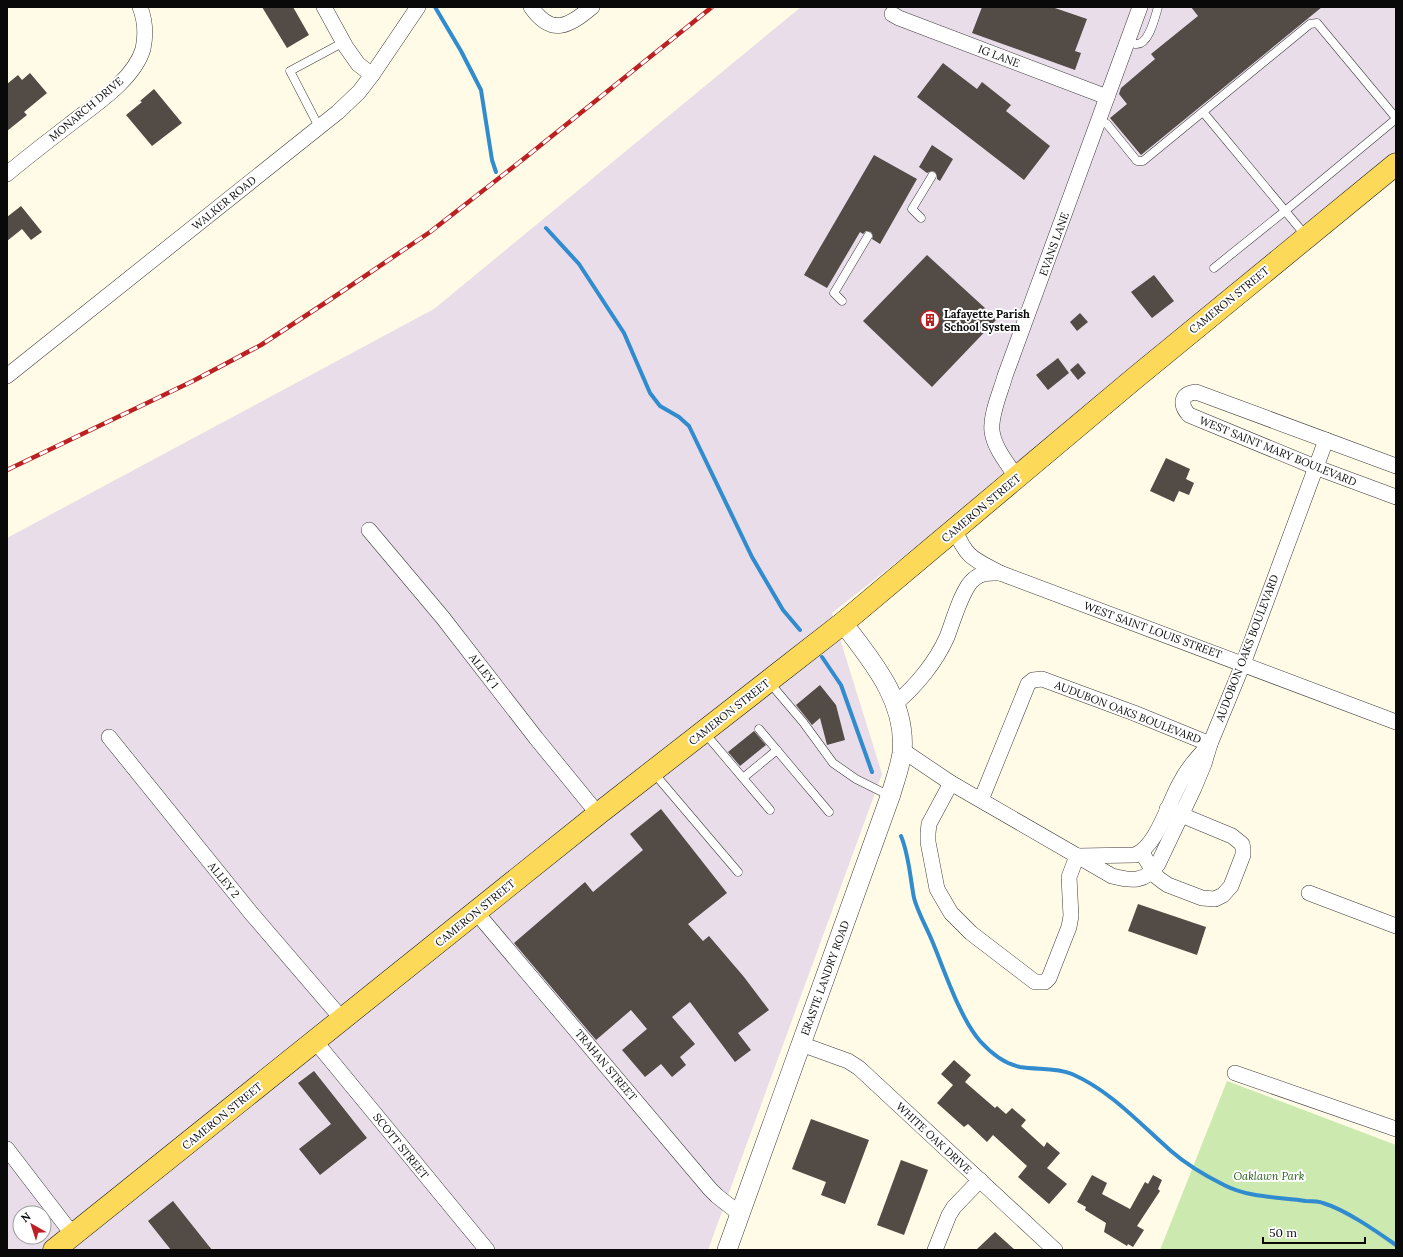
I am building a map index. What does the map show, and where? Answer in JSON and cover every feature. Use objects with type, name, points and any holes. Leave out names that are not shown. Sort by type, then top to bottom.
[{"type":"main road","name":"CAMERON STREET","points":[[54,1250],[598,814],[843,622],[955,530],[1135,378],[1396,164]]},
{"type":"street","name":"MONARCH DRIVE","points":[[7,174],[124,79],[135,64],[142,50],[144,40],[144,23],[140,7]]},
{"type":"street","points":[[324,7],[358,64],[372,75]]},
{"type":"street","name":"WALKER ROAD","points":[[7,376],[338,112],[359,92],[372,75],[418,7]]},
{"type":"street","points":[[531,7],[546,24],[557,26],[575,21],[592,7]]},
{"type":"street","name":"EVANS LANE","points":[[1017,478],[994,441],[992,419],[1005,376],[1140,7]]},
{"type":"street","name":"IG LANE","points":[[892,14],[899,18],[1107,97]]},
{"type":"street","name":"WEST SAINT MARY BOULEVARD","points":[[1396,466],[1196,392],[1186,396],[1183,400],[1182,404],[1185,411],[1189,415],[1316,467],[1396,497]]},
{"type":"street","points":[[1316,467],[1326,440]]},
{"type":"street","name":"AUDOBON OAKS BOULEVARD","points":[[1153,871],[1158,864],[1204,764],[1210,744],[1242,664],[1316,467]]},
{"type":"street","name":"ALLEY 1","points":[[369,530],[443,618],[536,738],[598,814]]},
{"type":"street","points":[[955,530],[961,544],[968,554],[974,559],[1000,573]]},
{"type":"street","points":[[896,702],[911,688],[937,655],[946,638],[969,583],[980,575],[986,573],[1000,573]]},
{"type":"street","name":"WEST SAINT LOUIS STREET","points":[[1000,573],[1396,722]]},
{"type":"street","name":"ERASTE LANDRY ROAD","points":[[727,1250],[890,796],[899,767],[902,750],[901,726],[896,702],[869,658],[843,622]]},
{"type":"street","name":"AUDUBON OAKS BOULEVARD","points":[[982,800],[1028,684],[1033,680],[1042,679],[1134,713],[1210,744],[1193,762],[1179,783],[1150,843],[1142,852]]},
{"type":"street","name":"ALLEY 2","points":[[109,737],[251,913],[342,1019]]},
{"type":"street","points":[[902,750],[951,783],[1112,876],[1123,879],[1139,879],[1146,877],[1153,871]]},
{"type":"street","points":[[951,783],[929,824],[928,842],[937,889],[944,902],[960,923],[1015,968],[1035,982],[1046,982],[1049,978],[1069,927],[1071,916],[1069,877],[1077,856]]},
{"type":"street","points":[[1077,856],[1135,855],[1142,852],[1157,877],[1168,885],[1202,898],[1215,899],[1223,895],[1231,886],[1242,855],[1242,844],[1232,836],[1167,810]]},
{"type":"street","points":[[1310,893],[1396,926]]},
{"type":"street","name":"TRAHAN STREET","points":[[476,912],[714,1192],[740,1214]]},
{"type":"street","name":"SCOTT STREET","points":[[315,1041],[486,1250]]},
{"type":"street","name":"WHITE OAK DRIVE","points":[[801,1044],[848,1061],[859,1068],[1055,1250]]},
{"type":"street","points":[[1235,1073],[1396,1129]]},
{"type":"street","points":[[7,1149],[73,1235]]},
{"type":"street","points":[[935,1250],[949,1215],[954,1207],[980,1180]]},
{"type":"lane","points":[[1127,41],[1136,44],[1142,43],[1147,38],[1158,7]]},
{"type":"lane","points":[[1098,120],[1107,124],[1138,161],[1143,161],[1310,24],[1317,23],[1396,118],[1214,268]]},
{"type":"lane","points":[[319,127],[290,71],[344,42]]},
{"type":"lane","points":[[1203,112],[1307,237]]},
{"type":"lane","points":[[921,218],[912,209],[932,176]]},
{"type":"lane","points":[[842,301],[834,293],[868,236]]},
{"type":"lane","points":[[768,681],[803,722],[833,763],[856,779],[890,796]]},
{"type":"lane","points":[[759,730],[829,812]]},
{"type":"lane","points":[[703,732],[770,810]]},
{"type":"lane","points":[[743,778],[777,750]]},
{"type":"lane","points":[[653,771],[738,872]]},
{"type":"shaded area","points":[[801,7],[1396,7],[1396,169],[832,613],[882,774],[708,1250],[7,1250],[7,538],[434,309]]},
{"type":"green space","name":"Oaklawn Park","points":[[1227,1081],[1396,1145],[1396,1250],[1160,1250]]},
{"type":"building","points":[[262,7],[293,7],[309,35],[287,48]]},
{"type":"building","points":[[982,7],[1052,7],[1087,19],[1075,51],[1081,53],[1075,70],[972,33]]},
{"type":"building","points":[[1191,7],[1322,7],[1141,155],[1110,118],[1127,104],[1119,94],[1121,88],[1155,59],[1151,54],[1198,16]]},
{"type":"building","points":[[943,63],[977,89],[982,82],[1011,105],[1006,111],[1050,146],[1024,180],[917,97]]},
{"type":"building","points":[[30,73],[47,93],[24,112],[27,115],[7,131],[7,84],[18,75],[22,80]]},
{"type":"building","points":[[154,89],[182,123],[152,146],[126,115],[142,102],[140,101]]},
{"type":"building","points":[[932,145],[953,159],[940,181],[937,179],[935,172],[932,171],[927,173],[919,167]]},
{"type":"building","points":[[874,155],[917,179],[880,244],[872,239],[873,236],[871,232],[866,231],[863,234],[860,232],[827,288],[804,275]]},
{"type":"building","points":[[21,206],[42,232],[31,240],[22,229],[7,241],[7,217]]},
{"type":"building","name":"Lafayette Parish School System","points":[[927,255],[997,319],[932,387],[863,321]]},
{"type":"building","points":[[1154,275],[1174,301],[1152,318],[1131,292]]},
{"type":"building","points":[[1080,313],[1088,322],[1077,331],[1070,322]]},
{"type":"building","points":[[1058,358],[1069,373],[1048,390],[1036,375]]},
{"type":"building","points":[[1078,363],[1086,373],[1078,380],[1070,370]]},
{"type":"building","points":[[1166,458],[1190,469],[1186,479],[1194,483],[1189,495],[1179,491],[1174,502],[1150,491]]},
{"type":"building","points":[[820,685],[836,705],[845,740],[827,745],[820,718],[812,725],[796,705]]},
{"type":"building","points":[[754,731],[766,745],[740,766],[728,752]]},
{"type":"building","points":[[661,809],[727,893],[688,924],[703,941],[709,936],[744,977],[769,1010],[738,1033],[751,1050],[735,1062],[690,1002],[672,1017],[695,1044],[680,1057],[686,1065],[672,1077],[661,1064],[645,1077],[622,1050],[647,1029],[631,1010],[596,1040],[514,943],[585,882],[593,892],[643,850],[630,834]]},
{"type":"building","points":[[1138,904],[1206,927],[1197,955],[1128,931]]},
{"type":"building","points":[[954,1060],[971,1075],[965,1082],[995,1108],[997,1106],[1006,1114],[1012,1108],[1026,1120],[1021,1126],[1044,1147],[1047,1142],[1060,1153],[1047,1168],[1067,1184],[1049,1204],[1018,1177],[1027,1166],[993,1135],[987,1142],[968,1124],[964,1127],[937,1103],[953,1085],[941,1074]]},
{"type":"building","points":[[314,1071],[367,1138],[320,1175],[299,1149],[331,1124],[298,1083]]},
{"type":"building","points":[[811,1119],[869,1140],[845,1204],[821,1195],[826,1182],[792,1169]]},
{"type":"building","points":[[901,1160],[928,1170],[904,1235],[877,1225]]},
{"type":"building","points":[[1092,1175],[1107,1183],[1102,1194],[1130,1209],[1145,1182],[1148,1184],[1153,1175],[1162,1180],[1158,1189],[1160,1191],[1137,1226],[1144,1230],[1133,1247],[1128,1244],[1127,1246],[1104,1232],[1106,1223],[1085,1210],[1086,1207],[1077,1202]]},
{"type":"building","points":[[173,1201],[212,1250],[171,1250],[148,1221]]},
{"type":"building","points":[[995,1232],[1015,1250],[976,1250]]},
{"type":"waterway","points":[[435,7],[461,51],[481,90],[492,160],[496,172]]},
{"type":"waterway","points":[[546,228],[579,264],[624,333],[650,393],[660,406],[679,417],[689,426],[752,557],[783,610],[800,630]]},
{"type":"waterway","points":[[822,657],[841,685],[872,772]]},
{"type":"waterway","points":[[901,836],[908,858],[914,898],[920,915],[966,1020],[980,1041],[988,1049],[1003,1060],[1014,1065],[1026,1068],[1060,1070],[1072,1074],[1100,1089],[1171,1151],[1204,1174],[1224,1185],[1254,1195],[1317,1201],[1332,1206],[1370,1227],[1396,1245]]},
{"type":"railway","points":[[7,470],[193,381],[261,345],[430,232],[526,157],[712,7]]},
{"type":"place","name":"Lafayette Parish School System","points":[[930,320]]}]
